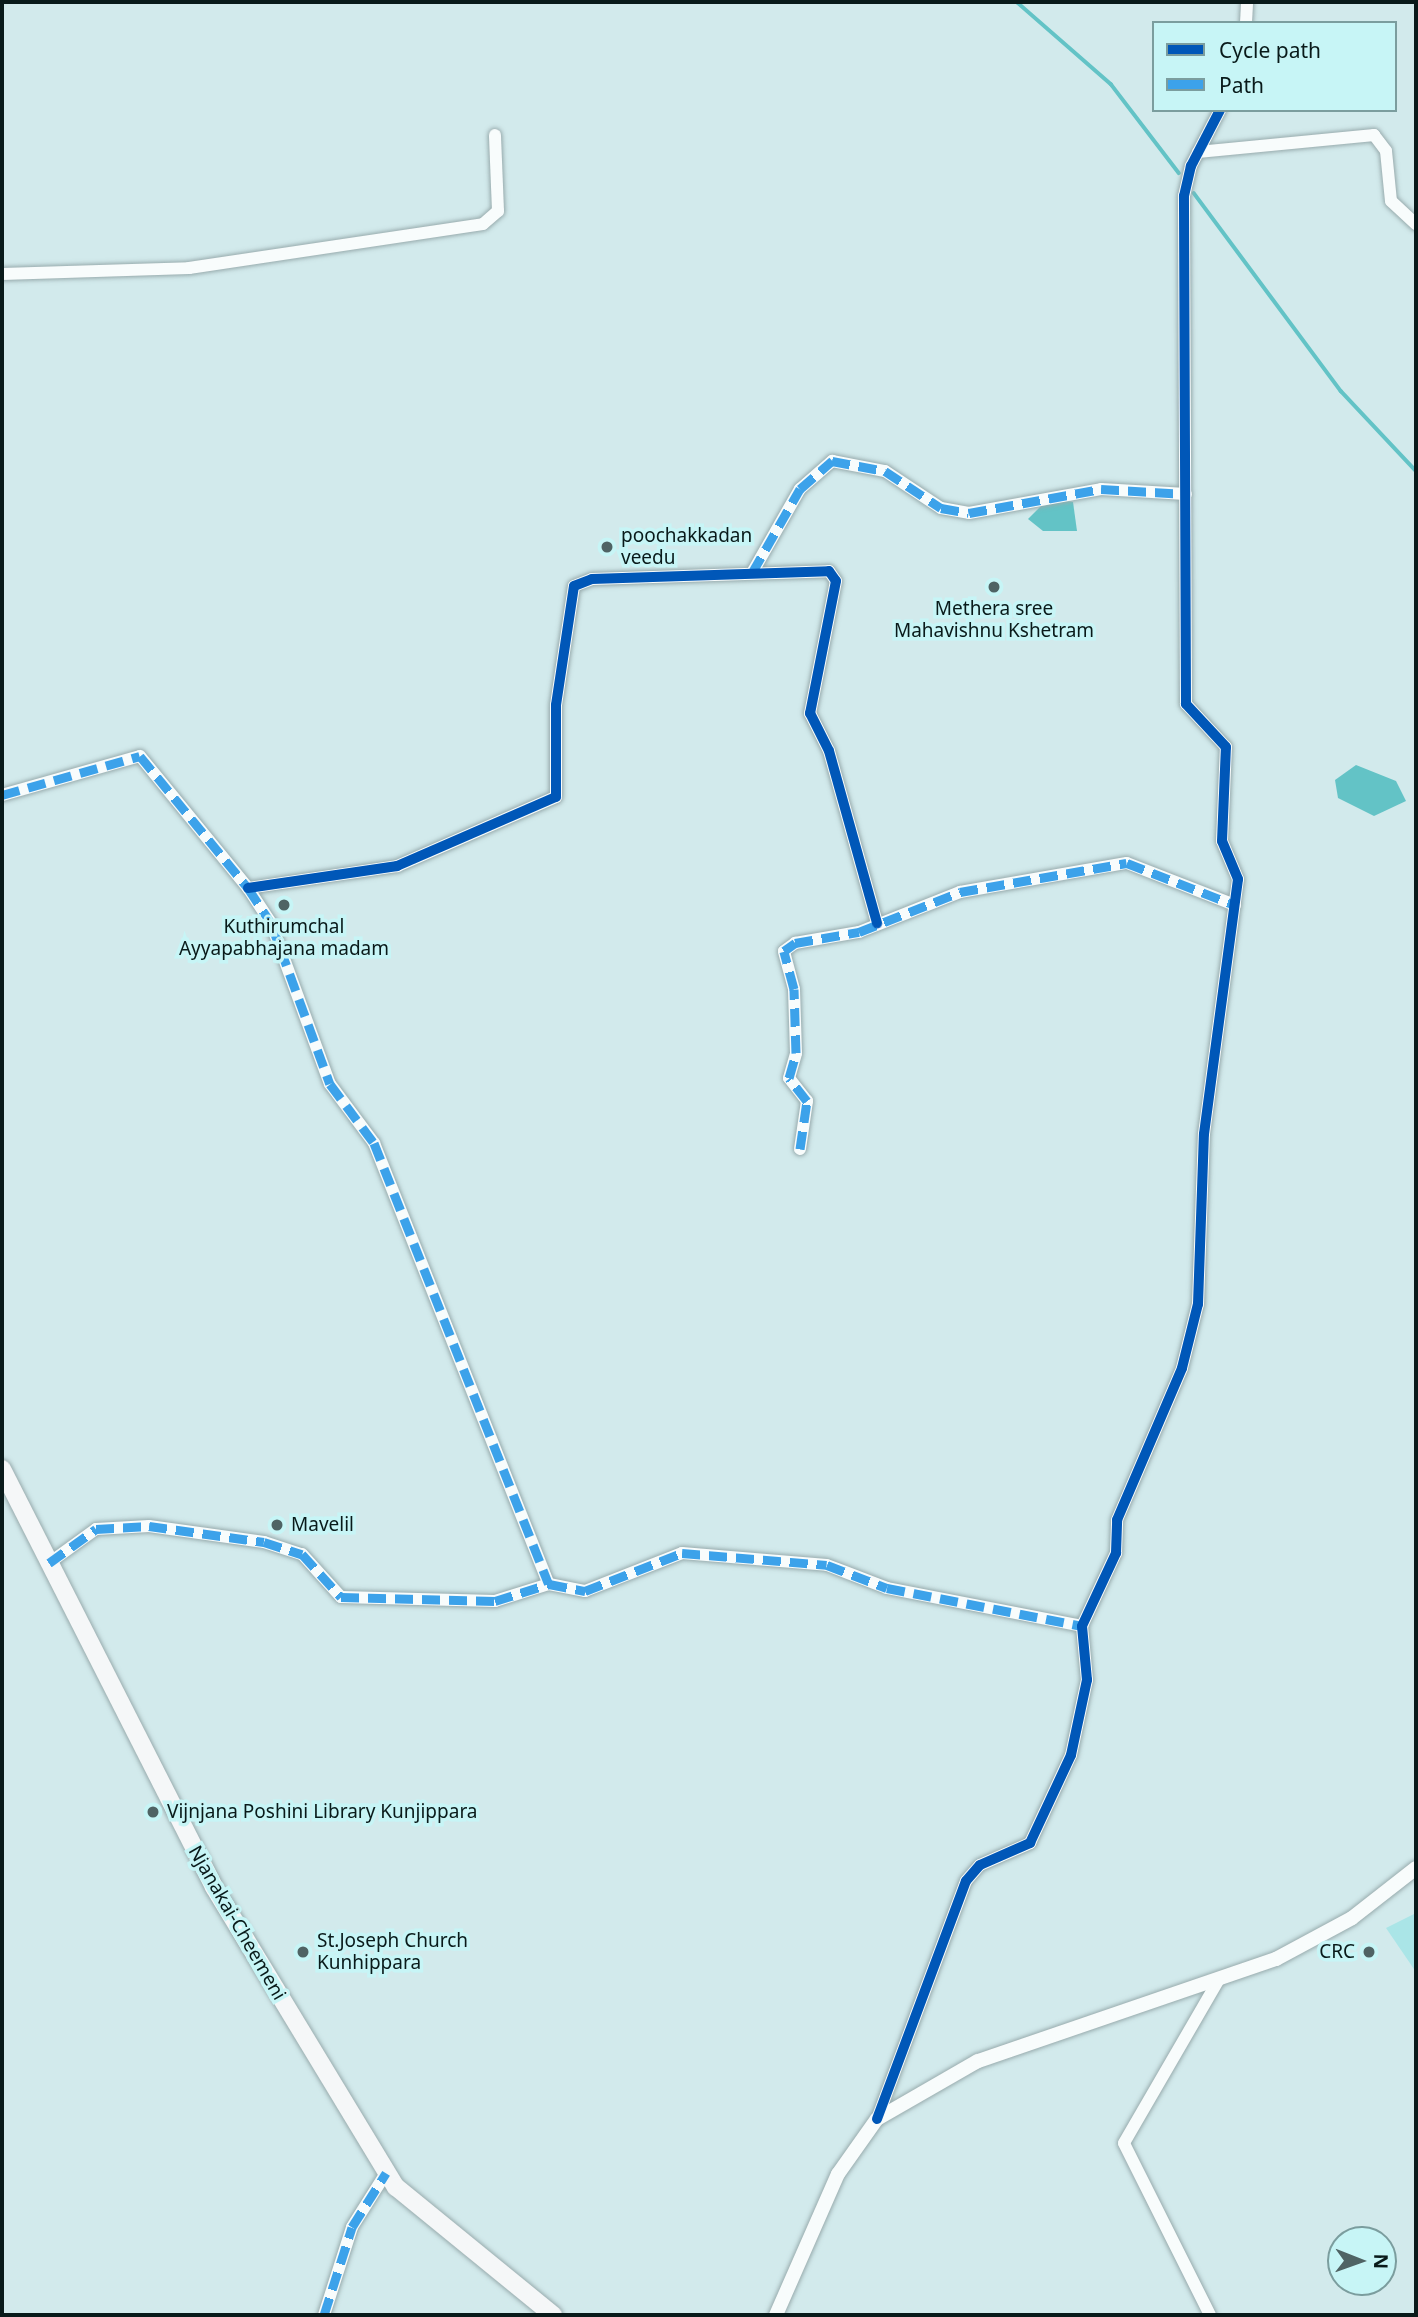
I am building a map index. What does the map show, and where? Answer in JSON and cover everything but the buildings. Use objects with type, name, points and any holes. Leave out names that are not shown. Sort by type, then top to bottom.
[{"type":"main road","name":"Njanakai-Cheemeni","points":[[2,1469],[214,1887],[387,2173],[411,2201],[553,2315]]},
{"type":"street","points":[[1246,21],[1247,2]]},
{"type":"street","points":[[776,2315],[838,2174],[877,2119],[966,1881],[980,1865],[1030,1843],[1072,1755],[1087,1680],[1082,1626],[1116,1553],[1117,1520],[1182,1368],[1198,1304],[1204,1135],[1238,879],[1222,841],[1226,747],[1186,704],[1184,196],[1198,152],[1219,112]]},
{"type":"street","points":[[2,274],[189,268],[483,224],[498,211],[495,135]]},
{"type":"street","points":[[1198,152],[1374,135],[1386,151],[1391,201],[1416,224]]},
{"type":"street","points":[[752,573],[800,489],[832,461],[885,471],[941,508],[969,513],[1101,489],[1186,494]]},
{"type":"street","points":[[248,888],[397,866],[556,797],[556,705],[574,586],[592,579],[829,571],[836,581],[810,713],[829,751],[877,923]]},
{"type":"street","points":[[2,796],[140,757],[248,888],[276,936],[330,1084],[374,1143],[549,1584]]},
{"type":"street","points":[[800,1149],[807,1101],[789,1078],[796,1053],[794,989],[784,951],[795,943],[877,923],[960,892],[1127,863],[1235,905]]},
{"type":"street","points":[[49,1563],[96,1529],[149,1526],[264,1542],[302,1554],[341,1597],[495,1601],[549,1584],[585,1591],[682,1553],[827,1565],[887,1588],[1082,1626]]},
{"type":"street","points":[[877,2119],[978,2061],[1276,1959],[1352,1918],[1416,1868]]},
{"type":"street","points":[[1210,2315],[1124,2143],[1218,1981]]},
{"type":"street","points":[[324,2315],[352,2227],[387,2173]]},
{"type":"shaded area","points":[[1049,498],[1073,502],[1077,531],[1043,531],[1028,519]]},
{"type":"shaded area","points":[[1356,765],[1396,781],[1406,801],[1374,816],[1338,798],[1335,780]]},
{"type":"shaded area","points":[[1416,1913],[1416,1972],[1386,1928]]},
{"type":"waterway","points":[[1017,2],[1111,84],[1179,173]]},
{"type":"waterway","points":[[1194,193],[1341,391],[1416,471]]},
{"type":"marked path","points":[[752,573],[800,489],[832,461],[885,471],[941,508],[969,513],[1101,489],[1186,494]]},
{"type":"marked path","points":[[2,795],[140,756],[248,888],[271,923],[330,1084],[374,1143],[549,1584]]},
{"type":"marked path","points":[[800,1149],[807,1101],[789,1078],[796,1053],[794,989],[784,951],[795,943],[859,932],[960,892],[1127,863],[1235,905]]},
{"type":"marked path","points":[[49,1563],[96,1529],[149,1526],[264,1542],[302,1554],[341,1597],[495,1601],[549,1584],[585,1591],[682,1553],[827,1565],[887,1588],[1082,1626]]},
{"type":"marked path","points":[[324,2315],[352,2227],[386,2173]]},
{"type":"cycle path","points":[[877,2119],[966,1881],[980,1865],[1030,1843],[1071,1755],[1087,1680],[1082,1626],[1116,1553],[1117,1520],[1182,1368],[1198,1304],[1204,1134],[1238,879],[1222,841],[1226,747],[1186,704],[1184,196],[1191,166],[1219,112]]},
{"type":"cycle path","points":[[248,888],[397,866],[556,797],[556,705],[574,586],[592,579],[829,571],[836,581],[810,713],[829,751],[877,923]]},
{"type":"place","name":"poochakkadan veedu","points":[[607,547]]},
{"type":"place","name":"Methera sree Mahavishnu Kshetram","points":[[994,587]]},
{"type":"place","name":"Kuthirumchal Ayyapabhajana madam","points":[[284,905]]},
{"type":"place","name":"Mavelil","points":[[277,1525]]},
{"type":"place","name":"Vijnjana Poshini Library Kunjippara","points":[[153,1812]]},
{"type":"place","name":"St.Joseph Church Kunhippara","points":[[303,1952]]},
{"type":"place","name":"CRC","points":[[1369,1952]]}]
